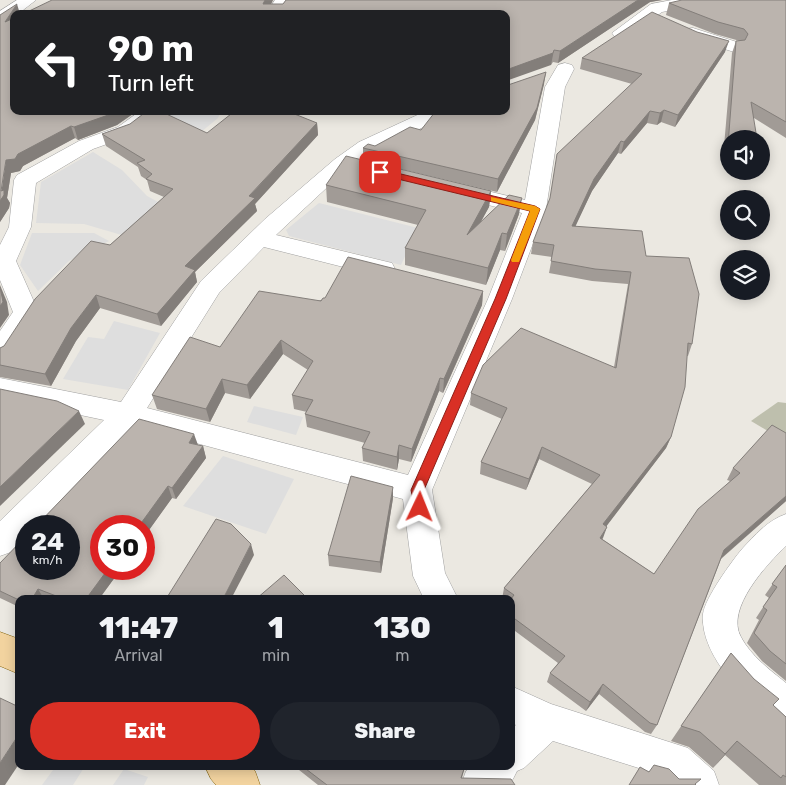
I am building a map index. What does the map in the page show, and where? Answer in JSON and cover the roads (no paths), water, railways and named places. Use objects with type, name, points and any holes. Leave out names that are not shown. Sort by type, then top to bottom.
[{"type":"main road","points":[[0,648],[15,655]]},
{"type":"main road","points":[[228,770],[241,785]]},
{"type":"street","points":[[12,10],[28,0]]},
{"type":"street","points":[[276,10],[281,2],[286,0]]},
{"type":"street","points":[[603,44],[657,12],[698,0]]},
{"type":"street","points":[[657,12],[708,40],[734,47]]},
{"type":"street","points":[[440,595],[429,576],[418,490],[491,296],[535,209],[556,88],[572,64],[540,78]]},
{"type":"street","points":[[0,352],[26,313],[4,261],[20,227],[25,180],[86,145],[125,131],[147,115]]},
{"type":"street","points":[[0,542],[128,414],[210,287],[259,238],[342,163],[366,146],[434,115]]},
{"type":"street","points":[[342,163],[370,170]]},
{"type":"street","points":[[438,186],[535,209]]},
{"type":"street","points":[[259,238],[404,274]]},
{"type":"street","points":[[0,388],[128,414],[418,490]]},
{"type":"street","points":[[786,527],[769,542],[739,576],[720,613],[723,641],[746,672],[786,706]]},
{"type":"street","points":[[515,706],[547,721],[675,761],[700,785]]},
{"type":"street","points":[[515,751],[547,721]]},
{"type":"street","points":[[480,785],[496,770]]}]
